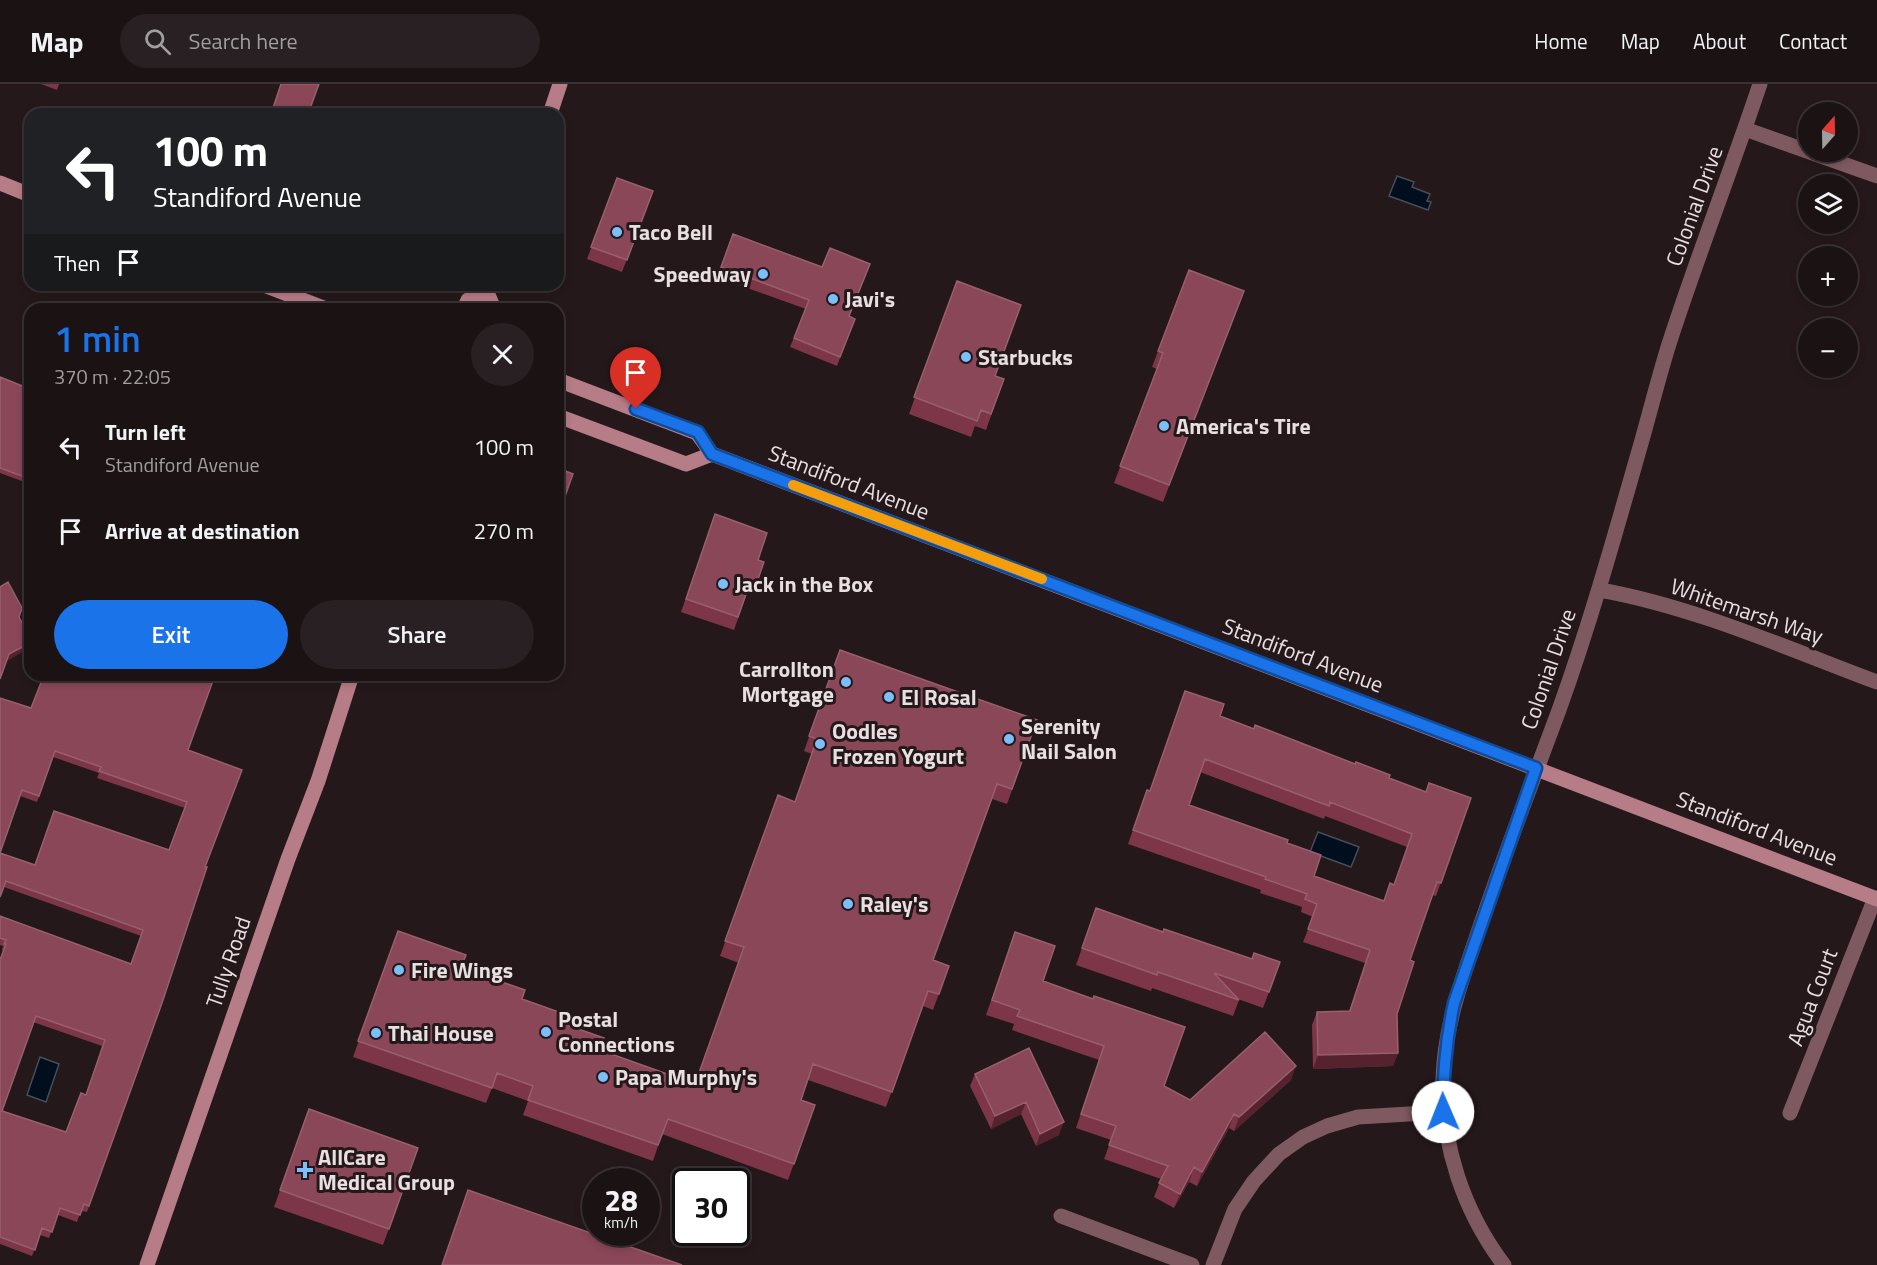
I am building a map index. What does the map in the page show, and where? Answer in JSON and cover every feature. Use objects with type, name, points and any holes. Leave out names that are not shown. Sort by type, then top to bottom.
[{"type":"main road","points":[[551,108],[560,84]]},
{"type":"main road","points":[[0,183],[24,193]]},
{"type":"main road","points":[[280,291],[310,303]]},
{"type":"main road","points":[[467,303],[483,291]]},
{"type":"main road","points":[[564,382],[698,432],[712,454],[686,465],[564,418]]},
{"type":"main road","name":"Standiford Avenue","points":[[712,454],[1876,898]]},
{"type":"main road","name":"Tully Road","points":[[147,1265],[288,860],[318,781],[350,681]]},
{"type":"street","name":"Colonial Drive","points":[[1504,1265],[1488,1244],[1470,1209],[1456,1174],[1443,1112],[1446,1037],[1454,1003],[1600,590],[1668,346],[1760,84]]},
{"type":"street","points":[[1745,129],[1877,176]]},
{"type":"street","name":"Whitemarsh Way","points":[[1600,590],[1630,596],[1704,618],[1877,682]]},
{"type":"street","name":"Agua Court","points":[[1790,1113],[1876,898]]},
{"type":"street","points":[[1213,1265],[1235,1209],[1254,1181],[1279,1154],[1304,1137],[1327,1126],[1358,1117],[1443,1112]]},
{"type":"street","points":[[1061,1216],[1192,1265]]},
{"type":"water","points":[[1397,176],[1414,182],[1412,187],[1430,194],[1427,201],[1431,202],[1428,210],[1389,196]]},
{"type":"water","points":[[1318,832],[1359,847],[1351,867],[1310,852]]},
{"type":"water","points":[[40,1057],[59,1064],[46,1102],[27,1095]]},
{"type":"building","points":[[281,84],[319,84],[310,108],[273,108]]},
{"type":"building","name":"Taco Bell","points":[[617,178],[653,191],[627,260],[591,247]]},
{"type":"building","points":[[733,234],[822,267],[830,248],[870,264],[849,316],[855,319],[840,357],[794,338],[809,300],[721,267]]},
{"type":"building","name":"America's Tire","points":[[1189,270],[1244,291],[1169,485],[1120,466],[1163,353],[1158,351]]},
{"type":"building","name":"Starbucks","points":[[957,281],[1021,305],[995,376],[1004,379],[991,414],[981,410],[977,421],[914,397]]},
{"type":"building","points":[[0,377],[24,387],[24,477],[0,468]]},
{"type":"building","points":[[564,470],[573,474],[564,499]]},
{"type":"building","name":"Jack in the Box","points":[[715,514],[767,533],[758,560],[764,562],[757,582],[751,580],[738,617],[686,599]]},
{"type":"building","points":[[8,582],[22,608],[19,617],[24,627],[24,646],[9,654],[0,679],[0,587]]},
{"type":"building","points":[[840,650],[1037,720],[1012,789],[997,784],[933,960],[949,966],[939,994],[928,991],[892,1092],[813,1064],[801,1100],[815,1105],[794,1164],[668,1119],[658,1145],[528,1100],[533,1086],[497,1073],[492,1088],[358,1041],[398,931],[466,955],[461,968],[525,990],[522,999],[567,1015],[564,1024],[604,1038],[600,1050],[695,1084],[744,947],[725,941],[778,795],[795,802],[817,739],[809,736]]},
{"type":"building","points":[[42,681],[213,681],[188,750],[242,770],[205,867],[207,867],[162,1003],[89,1206],[84,1204],[80,1215],[60,1208],[52,1232],[42,1228],[35,1250],[0,1237],[0,960],[6,940],[0,938],[0,916],[131,964],[143,930],[6,881],[0,897],[0,853],[0,698],[31,708]],"holes":[[[55,751],[101,767],[99,771],[187,802],[169,850],[54,811],[35,865],[0,853],[22,790],[39,796]],[[36,1016],[105,1040],[86,1095],[81,1093],[66,1132],[2,1111]]]},
{"type":"building","points":[[1185,691],[1224,704],[1220,716],[1254,729],[1255,725],[1355,764],[1356,762],[1390,775],[1389,778],[1426,792],[1429,783],[1471,798],[1441,883],[1437,882],[1410,960],[1414,962],[1397,1014],[1398,1053],[1318,1055],[1317,1012],[1350,1011],[1370,950],[1308,929],[1317,904],[1305,899],[1307,894],[1265,879],[1266,877],[1133,830],[1147,790],[1150,791]],"holes":[[[1205,759],[1329,806],[1330,802],[1412,834],[1394,885],[1390,883],[1384,901],[1314,876],[1321,855],[1287,843],[1288,840],[1189,805]]]},
{"type":"building","points":[[1096,908],[1163,932],[1164,929],[1252,959],[1254,953],[1280,962],[1269,992],[1214,973],[1239,1000],[1158,972],[1157,975],[1082,948]]},
{"type":"building","points":[[1015,932],[1055,946],[1043,981],[1185,1027],[1164,1086],[1190,1100],[1265,1032],[1296,1066],[1239,1117],[1234,1114],[1202,1172],[1194,1167],[1180,1194],[1159,1183],[1168,1166],[1109,1145],[1116,1126],[1081,1114],[1104,1046],[1017,1016],[1020,1010],[992,1000]]},
{"type":"building","points":[[1029,1048],[1064,1122],[1040,1134],[1026,1102],[995,1116],[975,1074]]},
{"type":"building","points":[[309,1109],[418,1148],[389,1229],[280,1190]]},
{"type":"building","points":[[468,1190],[582,1230],[582,1246],[628,1246],[682,1265],[442,1265]]},
{"type":"slow traffic","points":[[793,485],[1042,579]]},
{"type":"place","name":"Taco Bell","points":[[617,232]]},
{"type":"place","name":"Speedway","points":[[763,274]]},
{"type":"place","name":"Javi's","points":[[833,299]]},
{"type":"place","name":"Starbucks","points":[[966,357]]},
{"type":"place","name":"America's Tire","points":[[1164,426]]},
{"type":"place","name":"Jack in the Box","points":[[723,584]]},
{"type":"place","name":"Carrollton Mortgage","points":[[846,682]]},
{"type":"place","name":"El Rosal","points":[[889,697]]},
{"type":"place","name":"Serenity Nail Salon","points":[[1009,739]]},
{"type":"place","name":"Oodles Frozen Yogurt","points":[[820,744]]},
{"type":"place","name":"Raley's","points":[[848,904]]},
{"type":"place","name":"Fire Wings","points":[[399,970]]},
{"type":"place","name":"Postal Connections","points":[[546,1032]]},
{"type":"place","name":"Thai House","points":[[376,1033]]},
{"type":"place","name":"Papa Murphy's","points":[[603,1077]]},
{"type":"place","name":"AllCare Medical Group","points":[[305,1170]]},
{"type":"route","points":[[636,409],[698,432],[712,454],[1536,768],[1454,1003],[1446,1037],[1443,1112]]}]
